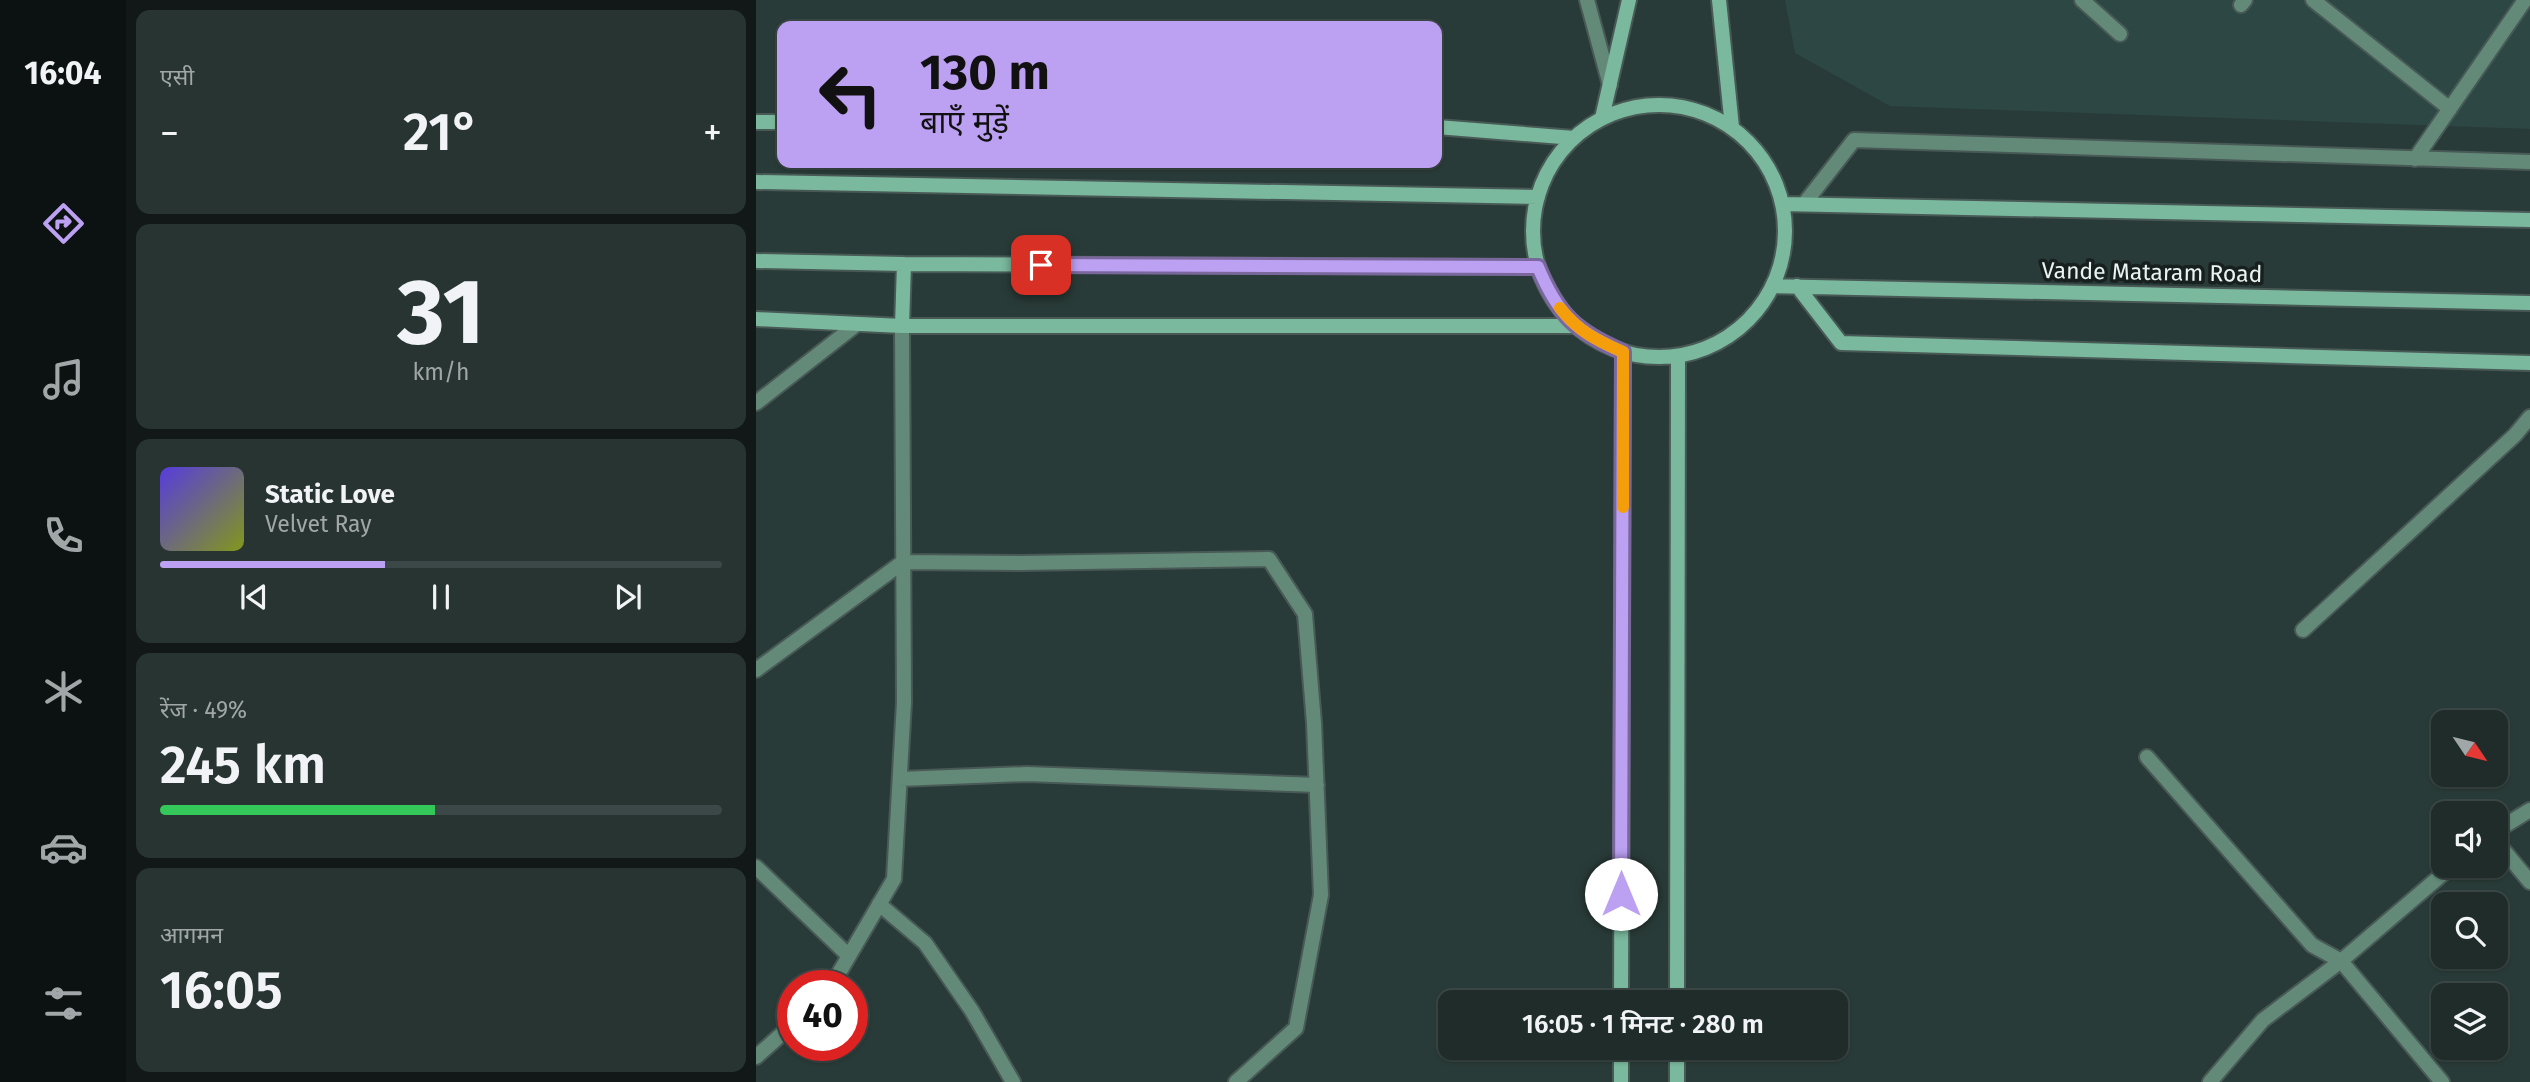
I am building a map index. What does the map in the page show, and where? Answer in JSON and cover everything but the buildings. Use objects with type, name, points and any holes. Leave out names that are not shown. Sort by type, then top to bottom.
[{"type":"main road","points":[[1602,118],[1629,0]]},
{"type":"main road","points":[[1721,2],[1732,127]]},
{"type":"main road","points":[[1669,105],[1702,112],[1732,127],[1755,149],[1772,174],[1783,204],[1784,246],[1772,286],[1749,319],[1716,344],[1678,356],[1650,357],[1623,352],[1593,339],[1574,326],[1549,295],[1538,267],[1532,232],[1538,197],[1551,165],[1574,138],[1602,118],[1634,107],[1669,105]]},
{"type":"main road","points":[[756,122],[777,122]]},
{"type":"main road","points":[[1442,127],[1574,138]]},
{"type":"main road","points":[[756,182],[1538,197]]},
{"type":"main road","points":[[1783,204],[2530,220]]},
{"type":"main road","points":[[756,261],[1538,267]]},
{"type":"main road","points":[[902,326],[904,264]]},
{"type":"main road","name":"Vande Mataram Road","points":[[1772,286],[2530,303]]},
{"type":"main road","points":[[1797,286],[1842,343],[2530,363]]},
{"type":"main road","points":[[756,319],[902,326],[1574,326]]},
{"type":"main road","points":[[1621,990],[1623,352]]},
{"type":"main road","points":[[1677,990],[1678,356]]},
{"type":"main road","points":[[1621,1060],[1621,1082]]},
{"type":"main road","points":[[1677,1060],[1677,1082]]},
{"type":"street","points":[[1587,0],[1611,85]]},
{"type":"street","points":[[2081,0],[2120,34]]},
{"type":"street","points":[[2313,0],[2450,109]]},
{"type":"street","points":[[2415,159],[2525,0]]},
{"type":"street","points":[[1804,204],[1854,140],[2530,162]]},
{"type":"street","points":[[756,404],[857,324]]},
{"type":"street","points":[[841,970],[894,879],[904,702],[902,326]]},
{"type":"street","points":[[2303,630],[2515,435],[2530,417]]},
{"type":"street","points":[[756,670],[903,562],[1269,559],[1305,614],[1317,785],[1321,895],[1296,1028],[1236,1082]]},
{"type":"street","points":[[2147,757],[2312,946],[2341,961],[2442,1082]]},
{"type":"street","points":[[900,779],[1027,774],[1317,785]]},
{"type":"street","points":[[2508,824],[2530,810]]},
{"type":"street","points":[[2508,855],[2530,882]]},
{"type":"street","points":[[756,867],[849,956]]},
{"type":"street","points":[[2210,1082],[2263,1020],[2341,961],[2438,878]]},
{"type":"street","points":[[879,904],[925,943],[972,1011],[1013,1082]]},
{"type":"street","points":[[756,1056],[777,1038]]},
{"type":"shaded area","points":[[1785,0],[2530,0],[2530,129],[1890,106],[1795,53]]},
{"type":"slow traffic","points":[[1560,308],[1574,326],[1593,339],[1623,352],[1623,507]]},
{"type":"route","points":[[1041,265],[1538,267],[1549,295],[1574,326],[1593,339],[1623,352],[1621,894]]}]
